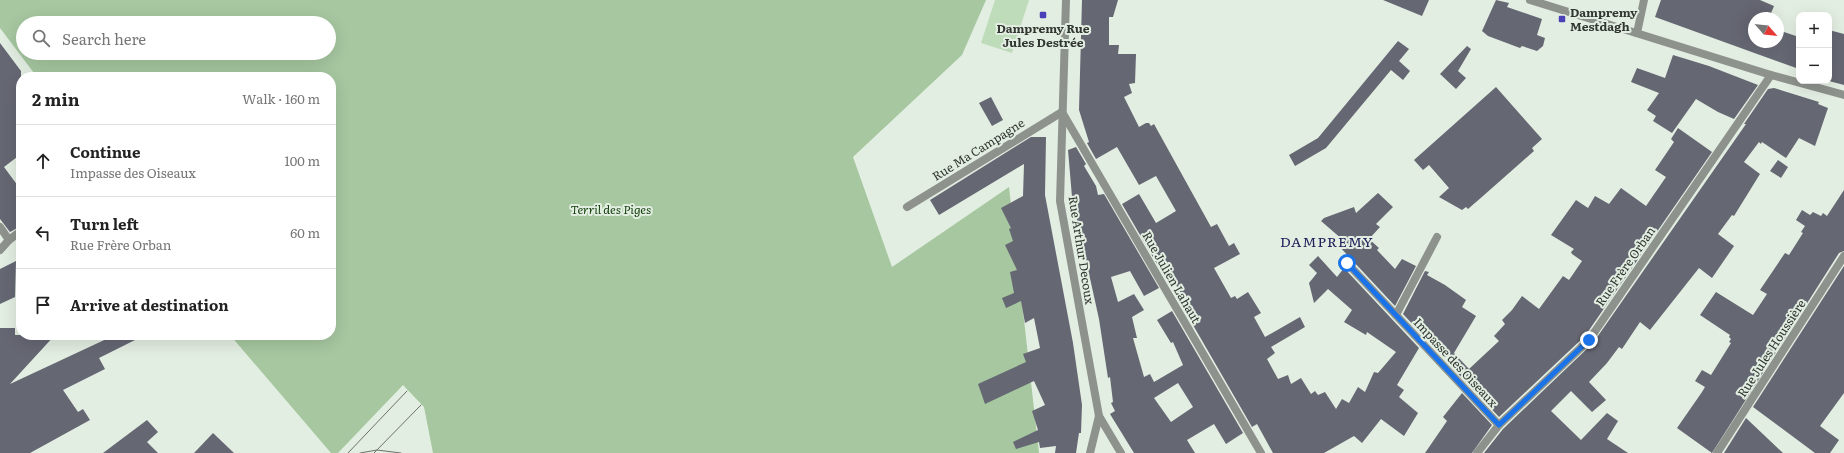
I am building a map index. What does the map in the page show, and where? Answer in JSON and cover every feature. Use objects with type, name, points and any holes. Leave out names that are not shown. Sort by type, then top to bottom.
[{"type":"street","name":"Rue Arthur Decoux","points":[[1066,0],[1060,201],[1099,416],[1090,453]]},
{"type":"street","points":[[1530,0],[1772,75],[1844,95]]},
{"type":"street","points":[[1637,33],[1644,0]]},
{"type":"street","name":"Rue Frère Orban","points":[[1477,453],[1499,425],[1589,340],[1772,75]]},
{"type":"street","name":"Rue Ma Campagne","points":[[907,207],[1062,112]]},
{"type":"street","name":"Rue Julien Lahaut","points":[[1062,112],[1261,453]]},
{"type":"street","points":[[0,227],[9,240]]},
{"type":"street","points":[[0,250],[16,235]]},
{"type":"street","points":[[1396,315],[1437,237]]},
{"type":"street","name":"Rue Jules Houssière","points":[[1718,453],[1844,256]]},
{"type":"street","name":"Impasse des Oiseaux","points":[[1347,263],[1499,425]]},
{"type":"street","points":[[1099,416],[1121,453]]},
{"type":"green space","name":"Terril des Piges","points":[[0,0],[986,0],[962,55],[853,157],[892,267],[1009,187],[1039,453],[433,453],[424,407],[403,385],[338,453],[331,453],[234,340],[336,340],[336,72],[33,72],[24,60],[336,60],[336,16],[16,16],[16,49],[0,28]]},
{"type":"green space","points":[[995,0],[1029,0],[1012,53],[981,43]]},
{"type":"building","points":[[1082,0],[1118,0],[1113,17],[1109,17],[1109,45],[1119,45],[1118,54],[1136,54],[1135,83],[1129,84],[1132,93],[1124,97],[1139,127],[1146,123],[1149,123],[1151,126],[1154,124],[1211,227],[1217,224],[1229,246],[1234,243],[1240,254],[1214,268],[1231,298],[1235,296],[1237,299],[1248,292],[1261,313],[1254,317],[1265,337],[1300,317],[1305,327],[1271,347],[1275,353],[1267,359],[1278,379],[1288,375],[1291,384],[1301,378],[1311,394],[1315,391],[1318,395],[1325,392],[1336,409],[1342,399],[1349,403],[1358,387],[1365,392],[1374,372],[1378,373],[1396,352],[1367,332],[1366,335],[1344,322],[1352,310],[1328,289],[1314,303],[1309,283],[1317,273],[1309,265],[1318,256],[1337,277],[1344,268],[1419,348],[1397,385],[1404,390],[1399,397],[1418,413],[1404,436],[1381,419],[1362,443],[1354,436],[1324,453],[1273,453],[1257,424],[1252,427],[1182,306],[1187,303],[1173,280],[1168,283],[1122,204],[1139,194],[1156,223],[1176,211],[1156,176],[1139,185],[1117,147],[1096,159],[1087,143],[1089,142],[1079,110]]},
{"type":"building","points":[[1383,0],[1429,0],[1422,16]]},
{"type":"building","points":[[1496,0],[1509,3],[1507,7],[1542,19],[1537,35],[1545,38],[1543,46],[1537,51],[1522,46],[1520,48],[1488,36],[1482,31]]},
{"type":"building","points":[[1661,0],[1760,0],[1774,6],[1772,12],[1748,12],[1748,48],[1784,48],[1784,32],[1796,36],[1796,68],[1655,17]]},
{"type":"building","points":[[1832,31],[1844,34],[1844,85],[1832,82]]},
{"type":"building","points":[[1398,41],[1409,49],[1399,61],[1410,71],[1403,80],[1391,70],[1326,148],[1295,166],[1289,155],[1318,138]]},
{"type":"building","points":[[0,43],[21,72],[16,72],[16,158],[4,167],[16,183],[16,229],[10,232],[0,219]]},
{"type":"building","points":[[1467,46],[1471,49],[1458,71],[1466,78],[1456,89],[1440,74]]},
{"type":"building","points":[[1673,55],[1709,66],[1758,85],[1734,119],[1718,112],[1696,99],[1672,133],[1653,121],[1656,116],[1647,110],[1659,93],[1631,82],[1637,68],[1665,78]]},
{"type":"building","points":[[1496,87],[1542,139],[1532,148],[1534,151],[1468,209],[1466,207],[1462,210],[1439,197],[1449,188],[1429,165],[1423,170],[1414,160]]},
{"type":"building","points":[[1774,88],[1819,102],[1818,104],[1828,108],[1815,146],[1799,138],[1786,158],[1762,142],[1761,144],[1759,142],[1744,162],[1760,174],[1734,216],[1732,215],[1718,234],[1734,246],[1712,278],[1699,268],[1650,330],[1640,322],[1622,349],[1619,347],[1607,363],[1589,382],[1606,400],[1592,412],[1571,391],[1551,411],[1581,440],[1607,413],[1618,421],[1607,439],[1628,453],[1484,453],[1503,429],[1593,343],[1746,124],[1744,124],[1768,89]]},
{"type":"building","points":[[991,97],[1003,120],[992,126],[979,103]]},
{"type":"building","points":[[1678,128],[1712,152],[1585,336],[1499,417],[1448,363],[1454,353],[1469,369],[1499,341],[1494,336],[1505,324],[1502,320],[1512,310],[1522,296],[1539,309],[1563,276],[1569,280],[1582,261],[1572,254],[1571,252],[1574,249],[1551,235],[1576,200],[1588,208],[1595,196],[1609,204],[1621,188],[1646,206],[1666,177],[1655,170],[1674,142],[1671,139]]},
{"type":"building","points":[[1031,137],[1046,137],[1045,195],[1073,343],[1082,405],[1081,433],[1079,433],[1076,453],[1055,453],[1056,446],[1040,448],[1039,442],[1016,449],[1013,442],[1038,430],[1032,411],[1045,405],[1034,381],[985,404],[978,384],[1026,362],[1023,354],[1040,348],[1034,318],[1025,323],[1021,301],[1006,308],[1002,298],[1014,293],[1010,272],[1017,270],[1005,245],[1013,241],[1009,229],[1011,228],[1001,208],[1023,196],[1024,164],[939,215],[930,200]]},
{"type":"building","points":[[1076,147],[1086,164],[1084,166],[1096,186],[1098,195],[1104,194],[1159,288],[1144,296],[1130,271],[1111,277],[1118,302],[1134,294],[1144,310],[1132,317],[1137,338],[1133,338],[1144,377],[1150,374],[1154,382],[1183,365],[1173,342],[1171,343],[1157,320],[1172,311],[1243,433],[1226,444],[1214,424],[1187,440],[1195,453],[1134,453],[1110,414],[1115,411],[1111,403],[1113,402],[1110,377],[1108,378],[1099,319],[1072,197],[1068,150]],"holes":[[[1178,383],[1193,407],[1171,422],[1154,398]]]},
{"type":"building","points":[[1778,160],[1788,167],[1781,178],[1770,171]]},
{"type":"building","points":[[1844,190],[1844,251],[1839,253],[1712,453],[1677,428],[1705,387],[1695,381],[1702,370],[1711,375],[1731,343],[1729,342],[1731,339],[1729,337],[1730,335],[1700,315],[1716,292],[1753,315],[1767,294],[1760,290],[1785,253],[1789,255],[1803,233],[1801,232],[1805,226],[1796,220],[1802,210],[1810,215],[1813,212],[1821,216],[1823,213],[1827,216]]},
{"type":"building","points":[[1378,193],[1393,207],[1376,224],[1380,227],[1369,239],[1379,248],[1377,250],[1395,269],[1402,259],[1416,266],[1395,306],[1338,245],[1343,240],[1321,221],[1324,218],[1354,207],[1356,213]]},
{"type":"building","points":[[16,261],[15,297],[0,304],[0,269]]},
{"type":"building","points":[[1844,266],[1844,393],[1820,426],[1839,440],[1830,453],[1815,453],[1753,407]]},
{"type":"building","points":[[1425,271],[1429,272],[1427,275],[1445,285],[1466,300],[1462,307],[1476,316],[1451,358],[1435,348],[1403,314]]},
{"type":"building","points":[[0,328],[15,328],[16,340],[50,340],[10,384],[104,340],[135,340],[99,358],[105,369],[63,390],[78,412],[83,409],[90,420],[30,453],[0,453]]},
{"type":"building","points":[[1462,393],[1492,425],[1472,453],[1425,453],[1447,421],[1443,417]]},
{"type":"building","points":[[1746,418],[1783,453],[1724,453]]},
{"type":"building","points":[[147,420],[158,432],[147,442],[158,453],[103,453]]},
{"type":"building","points":[[213,433],[234,453],[194,453]]},
{"type":"tram line","points":[[348,453],[407,391]]},
{"type":"tram line","points":[[374,453],[421,405]]},
{"type":"tram line","points":[[360,453],[377,450],[401,453]]},
{"type":"place","name":"Dampremy Rue Jules Destrée","points":[[1043,15]]},
{"type":"place","name":"Dampremy Mestdagh","points":[[1562,19]]},
{"type":"district","name":"DAMPREMY","points":[[1327,241]]},
{"type":"route","points":[[1347,263],[1499,425],[1589,340]]}]
